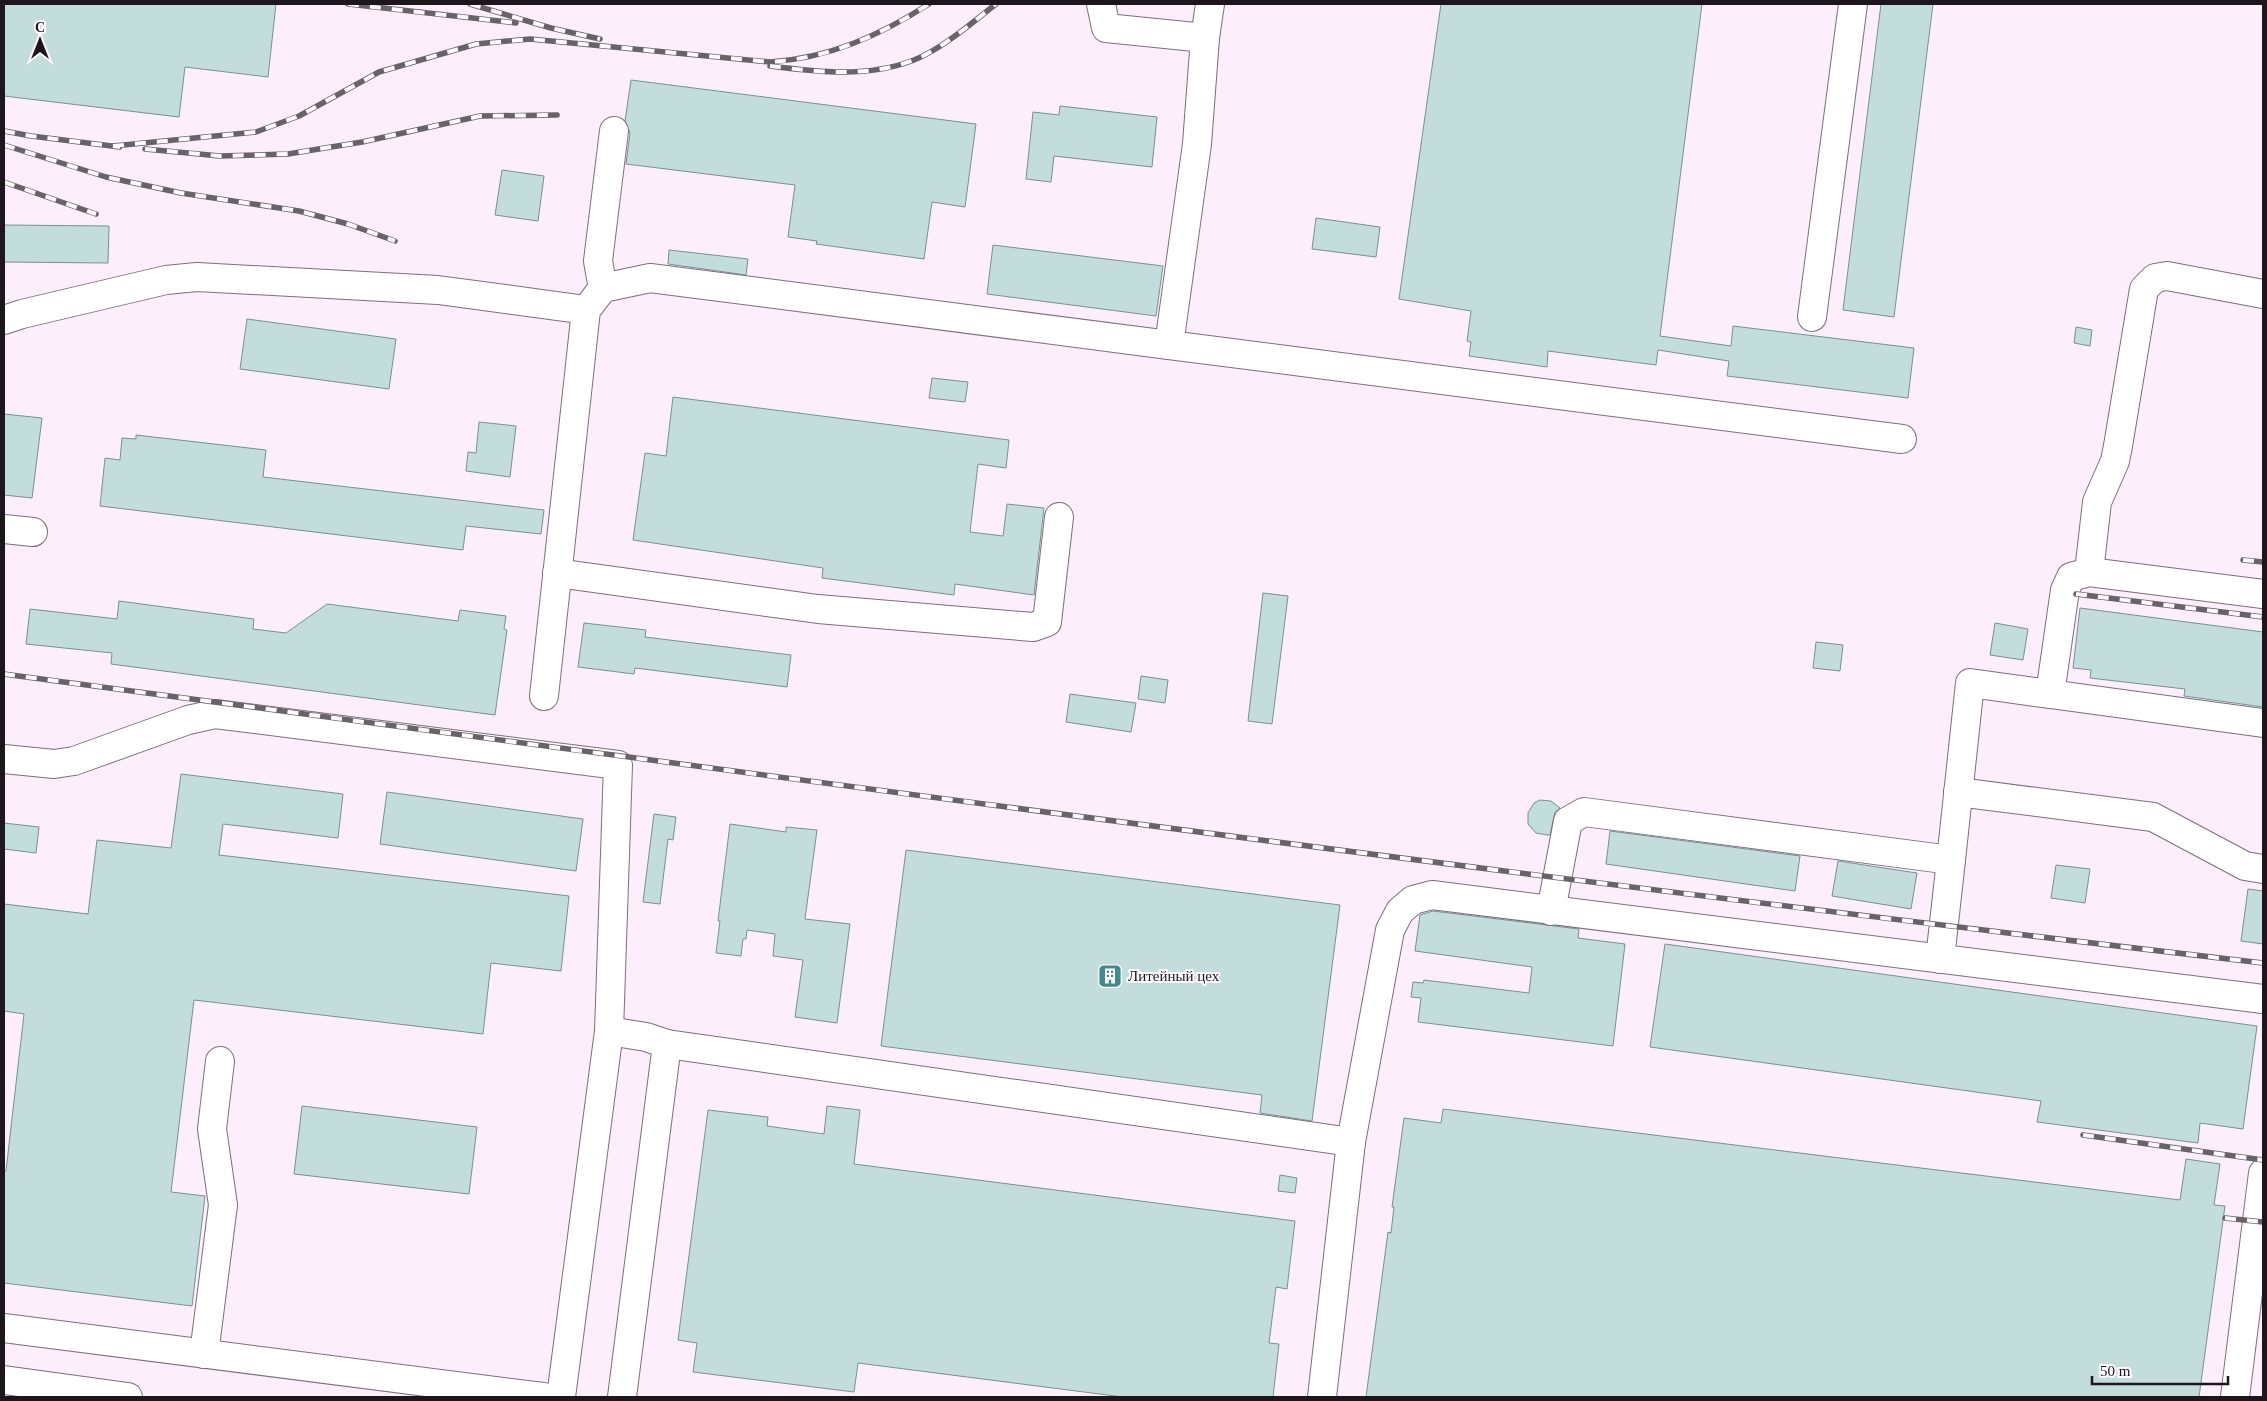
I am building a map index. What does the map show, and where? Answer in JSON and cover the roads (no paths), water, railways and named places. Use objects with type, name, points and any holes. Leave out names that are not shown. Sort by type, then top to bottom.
[{"type":"lane","points":[[1101,4],[1106,28],[1205,38]]},
{"type":"lane","points":[[1168,345],[1197,144],[1205,38],[1210,4]]},
{"type":"lane","points":[[1812,317],[1853,4]]},
{"type":"lane","points":[[602,289],[598,261],[614,131]]},
{"type":"lane","points":[[2089,572],[2097,502],[2115,461],[2144,289],[2155,278],[2167,276],[2263,294]]},
{"type":"lane","points":[[4,320],[22,314],[166,280],[197,277],[438,290],[586,310]]},
{"type":"lane","points":[[544,696],[586,310],[602,289],[650,278],[1902,439]]},
{"type":"lane","points":[[557,572],[818,609],[1033,627],[1047,622],[1059,517]]},
{"type":"lane","points":[[4,529],[32,532]]},
{"type":"lane","points":[[2050,694],[2065,590],[2071,577],[2089,572],[2263,594]]},
{"type":"lane","points":[[1940,959],[1970,683],[2263,723]]},
{"type":"lane","points":[[4,759],[54,764],[74,761],[188,720],[215,714],[618,765],[609,1031],[561,1397]]},
{"type":"lane","points":[[1958,792],[2153,817],[2245,866],[2263,868]]},
{"type":"lane","points":[[1551,911],[1568,821],[1584,812],[1951,860]]},
{"type":"lane","points":[[1322,1397],[1351,1142],[1390,930],[1400,911],[1413,900],[1432,896],[2263,999]]},
{"type":"lane","points":[[609,1031],[646,1036],[667,1044],[1351,1142]]},
{"type":"lane","points":[[622,1397],[667,1044]]},
{"type":"lane","points":[[204,1354],[223,1205],[212,1129],[220,1061]]},
{"type":"lane","points":[[2235,1397],[2258,1256],[2263,1173]]},
{"type":"lane","points":[[4,1328],[543,1397]]},
{"type":"lane","points":[[4,1380],[128,1397]]},
{"type":"railway","points":[[348,4],[516,23]]},
{"type":"railway","points":[[470,4],[551,28],[600,39]]},
{"type":"railway","points":[[113,146],[256,132],[299,116],[379,72],[476,44],[530,39],[770,62],[813,56],[853,44],[891,26],[929,4]]},
{"type":"railway","points":[[770,66],[843,72],[897,66],[935,49],[957,35],[996,4]]},
{"type":"railway","points":[[145,149],[220,156],[288,154],[362,142],[480,116],[557,115]]},
{"type":"railway","points":[[4,131],[120,147]]},
{"type":"railway","points":[[4,145],[106,177],[181,193],[299,211],[348,224],[395,241]]},
{"type":"railway","points":[[4,182],[96,214]]},
{"type":"railway","points":[[2243,560],[2263,562]]},
{"type":"railway","points":[[2076,594],[2263,617]]},
{"type":"railway","points":[[4,674],[1415,860],[2263,963]]},
{"type":"railway","points":[[2083,1135],[2263,1160]]},
{"type":"railway","points":[[2225,1218],[2263,1222]]},
{"type":"place","name":"Литейный цех","points":[[1110,976]]}]
